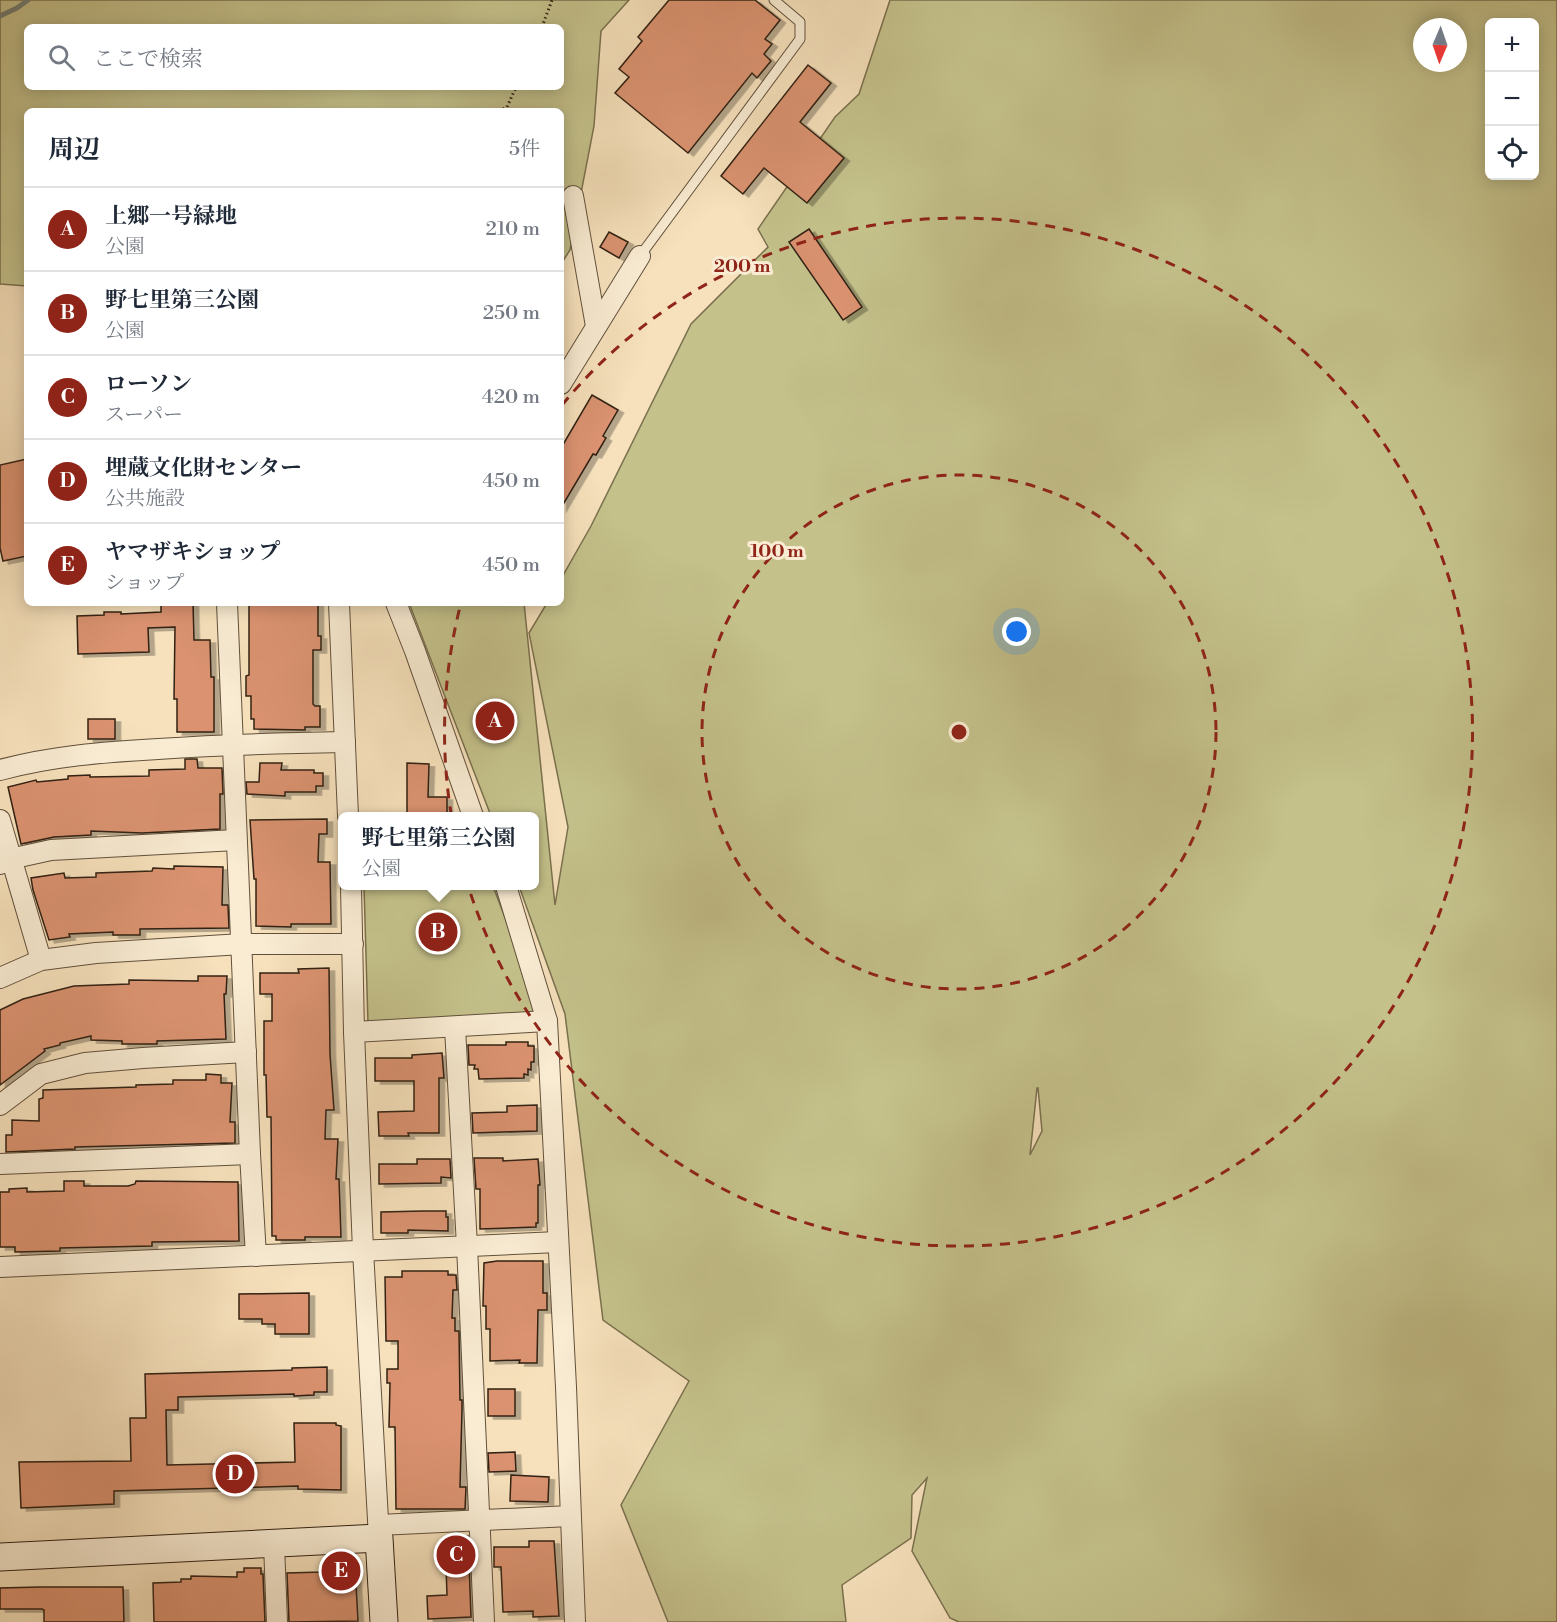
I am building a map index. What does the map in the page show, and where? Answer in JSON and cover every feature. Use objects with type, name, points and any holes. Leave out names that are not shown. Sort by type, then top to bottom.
[{"type":"street","points":[[573,196],[596,326]]},
{"type":"street","points":[[564,379],[639,256]]},
{"type":"street","points":[[227,606],[256,1256]]},
{"type":"street","points":[[339,606],[348,812]]},
{"type":"street","points":[[397,606],[472,812]]},
{"type":"street","points":[[0,770],[36,760],[99,753],[234,744],[345,742]]},
{"type":"street","points":[[0,820],[5,862],[41,960]]},
{"type":"street","points":[[5,862],[51,850],[236,840]]},
{"type":"street","points":[[351,890],[354,1032],[363,1250],[384,1622]]},
{"type":"street","points":[[508,890],[547,1021],[566,1388],[575,1622]]},
{"type":"street","points":[[0,978],[41,960],[96,953],[242,944],[353,944]]},
{"type":"street","points":[[354,1032],[547,1021]]},
{"type":"street","points":[[455,1028],[484,1622]]},
{"type":"street","points":[[0,1105],[41,1074],[85,1063],[246,1052]]},
{"type":"street","points":[[0,1164],[250,1154]]},
{"type":"street","points":[[0,1267],[558,1242]]},
{"type":"street","points":[[0,1557],[274,1544],[479,1520],[570,1516]]},
{"type":"street","points":[[274,1544],[278,1622]]},
{"type":"lane","points":[[639,256],[800,39],[800,22],[774,0]]},
{"type":"path","points":[[543,24],[552,0]]},
{"type":"path","points":[[505,108],[515,90]]},
{"type":"shaded area","points":[[0,0],[629,0],[601,31],[594,126],[570,250],[564,259],[564,108],[24,108],[24,286],[0,284]]},
{"type":"shaded area","points":[[890,0],[1557,0],[1557,1622],[959,1622],[950,1618],[912,1551],[927,1478],[912,1495],[911,1538],[842,1585],[846,1622],[668,1622],[621,1505],[689,1381],[603,1320],[565,1014],[520,890],[539,890],[539,812],[489,812],[410,606],[524,606],[555,905],[568,827],[529,633],[545,606],[564,606],[564,574],[591,526],[691,324],[768,247],[758,229],[835,117],[859,94]],"holes":[[[1037,1088],[1038,1088],[1042,1131],[1030,1155]]]},
{"type":"shaded area","points":[[364,890],[495,890],[543,1018],[368,1024]]},
{"type":"building","points":[[669,0],[755,0],[780,20],[765,39],[772,44],[764,54],[771,61],[757,78],[752,73],[688,153],[615,93],[629,77],[619,69],[642,41],[638,37]]},
{"type":"building","points":[[808,65],[831,83],[800,122],[844,158],[807,203],[764,168],[743,194],[721,176]]},
{"type":"building","points":[[809,229],[862,307],[843,320],[789,242]]},
{"type":"building","points":[[609,232],[628,242],[619,258],[600,247]]},
{"type":"building","points":[[592,395],[618,410],[603,436],[606,438],[596,455],[593,454],[564,503],[564,443]]},
{"type":"building","points":[[24,460],[24,557],[3,561],[0,548],[0,465]]},
{"type":"building","points":[[161,606],[193,606],[194,640],[210,640],[211,677],[214,677],[214,732],[177,732],[177,699],[174,699],[175,627],[148,628],[149,652],[78,654],[77,616],[104,615],[104,612],[121,612],[121,614],[161,612]]},
{"type":"building","points":[[249,606],[318,606],[318,636],[321,636],[321,650],[313,650],[313,704],[320,706],[320,727],[305,727],[305,730],[254,729],[254,719],[251,719],[251,696],[246,696],[246,676],[249,675]]},
{"type":"building","points":[[88,719],[115,719],[115,739],[88,739]]},
{"type":"building","points":[[185,759],[197,759],[198,768],[222,768],[223,794],[220,794],[220,829],[142,833],[91,831],[91,835],[54,837],[21,844],[8,787],[36,780],[37,782],[68,779],[68,776],[149,776],[149,770],[185,769]]},
{"type":"building","points":[[260,763],[282,763],[281,770],[314,770],[314,773],[323,773],[323,786],[316,786],[316,792],[285,792],[285,796],[247,794],[246,782],[259,782]]},
{"type":"building","points":[[407,763],[429,764],[428,797],[447,797],[447,812],[407,812]]},
{"type":"building","points":[[327,819],[327,834],[319,834],[318,862],[330,862],[331,924],[291,924],[291,927],[256,926],[256,879],[254,879],[250,820]]},
{"type":"building","points":[[174,866],[223,867],[222,905],[228,905],[229,928],[140,929],[140,935],[113,935],[113,932],[69,934],[70,937],[49,940],[31,878],[64,873],[65,878],[96,877],[96,873],[152,871],[153,868],[174,869]]},
{"type":"building","points":[[329,968],[330,1054],[334,1110],[326,1110],[325,1139],[338,1139],[336,1179],[339,1179],[341,1237],[276,1240],[276,1236],[272,1236],[271,1117],[267,1117],[266,1075],[264,1075],[264,1021],[272,1021],[272,994],[260,994],[260,973],[299,973],[298,969]]},
{"type":"building","points":[[198,976],[227,976],[226,994],[224,994],[226,1039],[122,1044],[122,1041],[91,1040],[91,1036],[44,1049],[45,1051],[0,1085],[0,1010],[23,999],[74,986],[129,984],[129,980],[198,981]]},
{"type":"building","points":[[506,1042],[528,1042],[528,1046],[534,1046],[534,1062],[531,1062],[528,1075],[524,1074],[524,1078],[479,1079],[478,1069],[474,1069],[475,1065],[469,1065],[468,1045],[506,1045]]},
{"type":"building","points":[[442,1053],[444,1078],[439,1078],[439,1133],[379,1136],[378,1112],[414,1111],[414,1081],[375,1081],[375,1058],[412,1058],[412,1055]]},
{"type":"building","points":[[206,1074],[221,1075],[221,1083],[232,1083],[230,1122],[235,1122],[235,1143],[75,1147],[75,1149],[6,1152],[6,1135],[12,1135],[12,1120],[39,1121],[39,1099],[43,1098],[43,1090],[173,1084],[173,1080],[206,1080]]},
{"type":"building","points":[[537,1105],[537,1131],[473,1133],[472,1113],[507,1112],[507,1106]]},
{"type":"building","points":[[474,1158],[503,1158],[503,1161],[538,1159],[540,1185],[538,1185],[538,1223],[536,1227],[480,1229],[480,1189],[476,1189]]},
{"type":"building","points":[[417,1159],[450,1159],[451,1178],[441,1177],[441,1183],[379,1184],[379,1164],[417,1164]]},
{"type":"building","points":[[64,1181],[84,1181],[84,1186],[128,1186],[135,1184],[136,1181],[238,1182],[239,1241],[152,1242],[152,1246],[60,1248],[60,1251],[15,1252],[15,1247],[0,1247],[0,1192],[27,1188],[27,1192],[64,1191]]},
{"type":"building","points":[[446,1211],[448,1231],[408,1230],[408,1233],[381,1233],[381,1212]]},
{"type":"building","points":[[543,1261],[543,1293],[547,1293],[547,1310],[538,1310],[537,1363],[519,1363],[520,1360],[490,1361],[490,1329],[486,1329],[486,1306],[483,1306],[484,1263]]},
{"type":"building","points":[[402,1271],[448,1271],[448,1275],[456,1275],[457,1290],[453,1290],[452,1318],[455,1318],[455,1331],[459,1331],[460,1400],[462,1400],[460,1487],[466,1487],[465,1509],[396,1509],[395,1427],[389,1427],[390,1383],[387,1383],[387,1369],[398,1369],[398,1341],[386,1341],[385,1277],[402,1277]]},
{"type":"building","points":[[309,1293],[309,1334],[275,1334],[275,1324],[262,1324],[262,1319],[239,1319],[239,1294]]},
{"type":"building","points":[[327,1367],[327,1392],[314,1392],[314,1395],[178,1397],[178,1410],[166,1410],[167,1465],[295,1462],[294,1423],[336,1423],[341,1426],[341,1490],[298,1489],[298,1486],[114,1491],[114,1504],[21,1508],[19,1462],[131,1461],[130,1418],[146,1418],[145,1374]]},
{"type":"building","points":[[488,1389],[515,1389],[515,1416],[488,1416]]},
{"type":"building","points":[[515,1452],[516,1471],[489,1472],[488,1453]]},
{"type":"building","points":[[511,1475],[549,1477],[548,1502],[510,1501]]},
{"type":"building","points":[[468,1536],[471,1617],[428,1619],[427,1596],[447,1595],[445,1537]]},
{"type":"building","points":[[529,1541],[554,1541],[559,1616],[533,1617],[533,1611],[503,1612],[501,1567],[494,1567],[494,1547],[529,1547]]},
{"type":"building","points":[[322,1566],[355,1566],[358,1621],[289,1622],[287,1573],[322,1572]]},
{"type":"building","points":[[244,1568],[261,1568],[265,1622],[154,1622],[153,1583],[181,1582],[181,1579],[191,1579],[191,1576],[237,1577],[237,1572],[244,1572]]},
{"type":"building","points":[[123,1587],[124,1622],[44,1622],[44,1610],[42,1609],[0,1609],[0,1588]]},
{"type":"waterway","points":[[0,16],[28,0]]},
{"type":"place","name":"上郷一号緑地","points":[[495,721]]},
{"type":"place","name":"野七里第三公園","points":[[438,932]]},
{"type":"place","name":"埋蔵文化財センター","points":[[235,1474]]},
{"type":"place","name":"ローソン","points":[[456,1555]]},
{"type":"place","name":"ヤマザキショップ","points":[[341,1571]]}]
